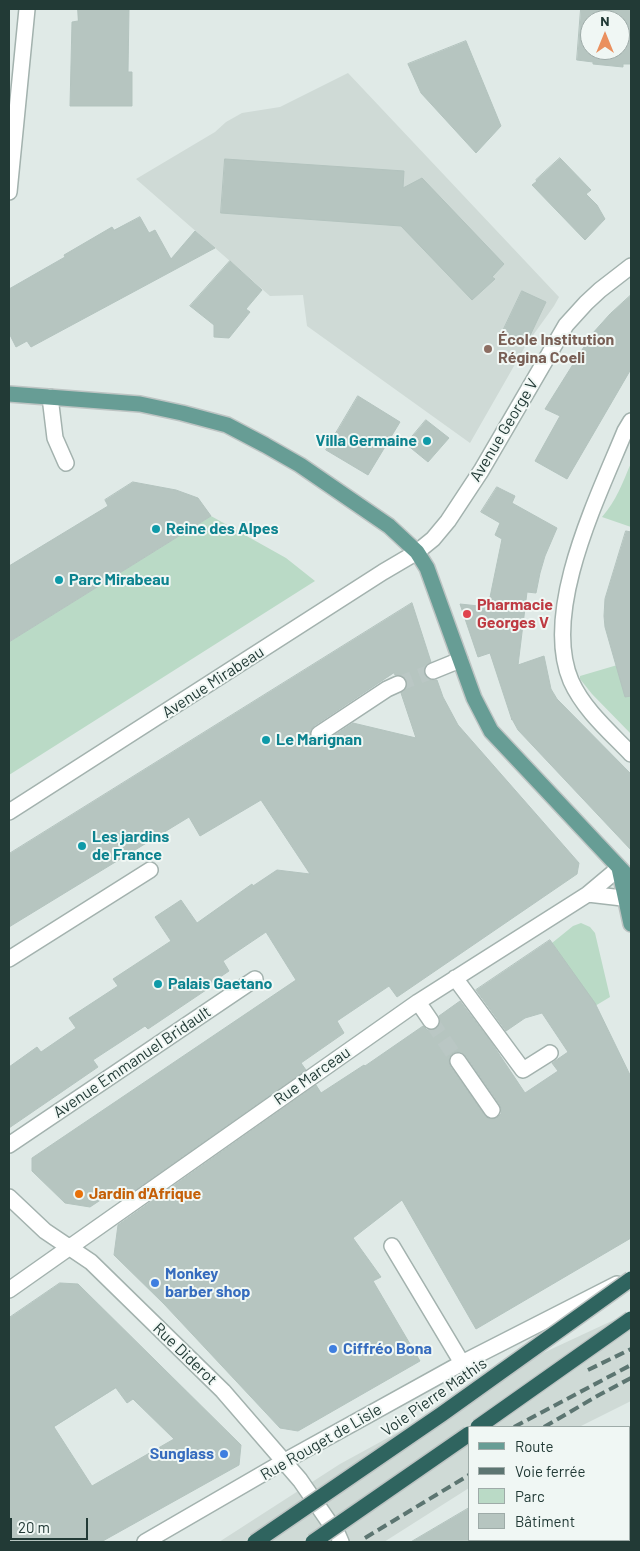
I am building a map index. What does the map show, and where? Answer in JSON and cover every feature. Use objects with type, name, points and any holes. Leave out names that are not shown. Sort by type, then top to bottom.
[{"type":"highway","name":"Voie Pierre Mathis","points":[[255,1542],[442,1414],[631,1278]]},
{"type":"highway","points":[[479,1426],[631,1319]]},
{"type":"highway","points":[[313,1542],[468,1435]]},
{"type":"main road","points":[[9,394],[140,404],[227,425],[265,444],[300,465],[389,526],[417,552],[426,568],[474,698],[491,732],[631,880]]},
{"type":"main road","points":[[619,868],[628,899],[631,924]]},
{"type":"street","points":[[9,192],[27,9]]},
{"type":"street","name":"Avenue George V","points":[[417,552],[434,539],[448,521],[481,470],[566,325],[600,290],[631,266]]},
{"type":"street","points":[[50,397],[55,438],[66,463]]},
{"type":"street","points":[[631,421],[587,521],[565,602],[562,634],[567,669],[578,693],[595,717],[631,754]]},
{"type":"street","name":"Avenue Mirabeau","points":[[9,812],[417,552]]},
{"type":"street","points":[[434,671],[460,660]]},
{"type":"street","points":[[319,734],[387,689],[398,684]]},
{"type":"street","name":"Rue Marceau","points":[[9,1290],[418,1002],[588,894],[619,868]]},
{"type":"street","points":[[9,959],[150,870]]},
{"type":"street","points":[[588,894],[628,899]]},
{"type":"street","points":[[456,978],[523,1070],[550,1053]]},
{"type":"street","name":"Avenue Emmanuel Bridault","points":[[9,1145],[255,979]]},
{"type":"street","points":[[418,1002],[431,1021]]},
{"type":"street","points":[[458,1061],[492,1110]]},
{"type":"street","name":"Rue Diderot","points":[[9,1197],[44,1231],[91,1262],[223,1391],[300,1480],[340,1539]]},
{"type":"street","points":[[392,1246],[462,1363]]},
{"type":"street","name":"Rue Rouget de Lisle","points":[[145,1542],[283,1462],[462,1363],[631,1278]]},
{"type":"shaded area","points":[[348,73],[559,297],[526,345],[470,443],[307,326],[303,295],[270,296],[136,179],[215,132],[226,122],[242,113],[280,107]]},
{"type":"shaded area","points":[[631,1312],[631,1401],[581,1426],[468,1426],[468,1489],[384,1542],[219,1542],[340,1464],[543,1353]]},
{"type":"green space","points":[[631,463],[631,527],[602,517],[615,498]]},
{"type":"green space","points":[[211,516],[286,558],[315,581],[9,775],[9,642]]},
{"type":"green space","points":[[631,661],[631,734],[592,694],[580,679],[580,676]]},
{"type":"green space","points":[[581,923],[590,927],[595,933],[610,997],[595,1006],[552,943],[573,926]]},
{"type":"building","points":[[78,9],[129,9],[128,72],[132,72],[132,106],[70,106],[72,22],[78,21]]},
{"type":"building","points":[[581,9],[631,9],[631,64],[623,64],[623,67],[593,64],[593,62],[577,60],[580,22],[580,60],[630,60],[630,10]]},
{"type":"building","points":[[466,41],[501,126],[476,153],[421,93],[408,64]]},
{"type":"building","points":[[560,158],[591,190],[586,194],[597,205],[605,219],[585,240],[532,185]]},
{"type":"building","points":[[225,159],[404,171],[403,188],[422,178],[504,264],[492,277],[495,279],[472,300],[401,226],[221,213]]},
{"type":"building","points":[[140,217],[149,233],[155,230],[171,259],[195,231],[215,248],[31,347],[27,341],[16,347],[9,333],[9,289],[112,227],[114,230]]},
{"type":"building","points":[[230,261],[262,290],[246,309],[250,312],[229,338],[214,337],[214,325],[190,306]]},
{"type":"building","points":[[522,291],[546,302],[526,344],[502,333]]},
{"type":"building","points":[[631,295],[631,369],[567,479],[535,461],[560,416],[545,409],[592,334]]},
{"type":"building","points":[[358,396],[400,422],[368,475],[326,450]]},
{"type":"building","name":"Villa Germaine","points":[[426,420],[449,438],[428,462],[406,444]]},
{"type":"building","name":"Parc Mirabeau","points":[[133,482],[176,490],[198,498],[211,516],[9,642],[9,566],[108,506],[105,500]]},
{"type":"building","points":[[497,487],[515,496],[512,503],[557,528],[545,556],[536,593],[527,592],[518,665],[544,656],[551,689],[557,699],[631,774],[631,850],[518,730],[512,720],[490,653],[478,657],[460,604],[488,607],[502,539],[495,535],[500,523],[481,512]]},
{"type":"building","points":[[626,531],[631,532],[631,696],[625,697],[605,627],[604,616],[605,599]]},
{"type":"building","points":[[412,603],[431,662],[425,666],[425,675],[431,680],[437,680],[443,697],[458,725],[579,863],[577,874],[397,997],[389,986],[337,1021],[344,1033],[301,1063],[306,1070],[121,1200],[123,1185],[90,1207],[65,1203],[32,1171],[32,1158],[296,980],[266,932],[223,961],[229,971],[204,988],[206,990],[148,1029],[145,1026],[93,1060],[98,1067],[9,1128],[9,1067],[37,1047],[41,1052],[76,1028],[69,1018],[118,986],[113,979],[171,941],[155,917],[181,900],[197,923],[252,884],[253,886],[277,870],[310,874],[261,800],[200,836],[189,817],[9,927],[9,854]],"holes":[[[394,673],[395,675],[403,676],[407,681],[406,689],[401,693],[416,738],[353,723],[324,742],[315,743],[312,740],[310,734],[314,726]]]},
{"type":"building","points":[[550,940],[595,1003],[631,1077],[631,1238],[476,1329],[402,1200],[353,1238],[381,1277],[373,1281],[420,1361],[298,1431],[280,1428],[164,1304],[114,1255],[118,1225],[316,1085],[321,1093],[365,1066],[423,1026],[427,1030],[436,1029],[440,1025],[439,1016],[460,1001],[491,1042],[525,1093],[558,1071],[552,1063],[568,1052],[542,1013],[525,1018],[506,1031],[476,990]],"holes":[[[453,1053],[462,1053],[500,1105],[501,1114],[497,1118],[492,1119],[485,1116],[450,1066],[449,1061]]]},
{"type":"building","points":[[60,1283],[78,1284],[241,1445],[239,1465],[101,1542],[9,1542],[9,1318]],"holes":[[[116,1388],[127,1403],[133,1399],[174,1439],[92,1486],[54,1427]]]},
{"type":"building","points":[[468,1509],[469,1542],[411,1542]]},
{"type":"tunnel","points":[[398,684],[433,671]]},
{"type":"tunnel","points":[[431,1021],[458,1061]]},
{"type":"railway","points":[[588,1370],[631,1349]]},
{"type":"railway","points":[[516,1426],[631,1365]]},
{"type":"railway","points":[[546,1426],[631,1378]]},
{"type":"railway","points":[[365,1538],[468,1476]]},
{"type":"place","name":"École Institution Régina Coeli","points":[[488,349]]},
{"type":"place","name":"Villa Germaine","points":[[427,441]]},
{"type":"place","name":"Reine des Alpes","points":[[156,529]]},
{"type":"place","name":"Parc Mirabeau","points":[[59,580]]},
{"type":"place","name":"Pharmacie Georges V","points":[[467,614]]},
{"type":"place","name":"Le Marignan","points":[[266,740]]},
{"type":"place","name":"Les jardins de France","points":[[82,846]]},
{"type":"place","name":"Palais Gaetano","points":[[158,984]]},
{"type":"place","name":"Jardin d'Afrique","points":[[79,1194]]},
{"type":"place","name":"Monkey barber shop","points":[[155,1283]]},
{"type":"place","name":"Ciffréo Bona","points":[[333,1349]]},
{"type":"place","name":"Sunglass","points":[[224,1454]]}]
